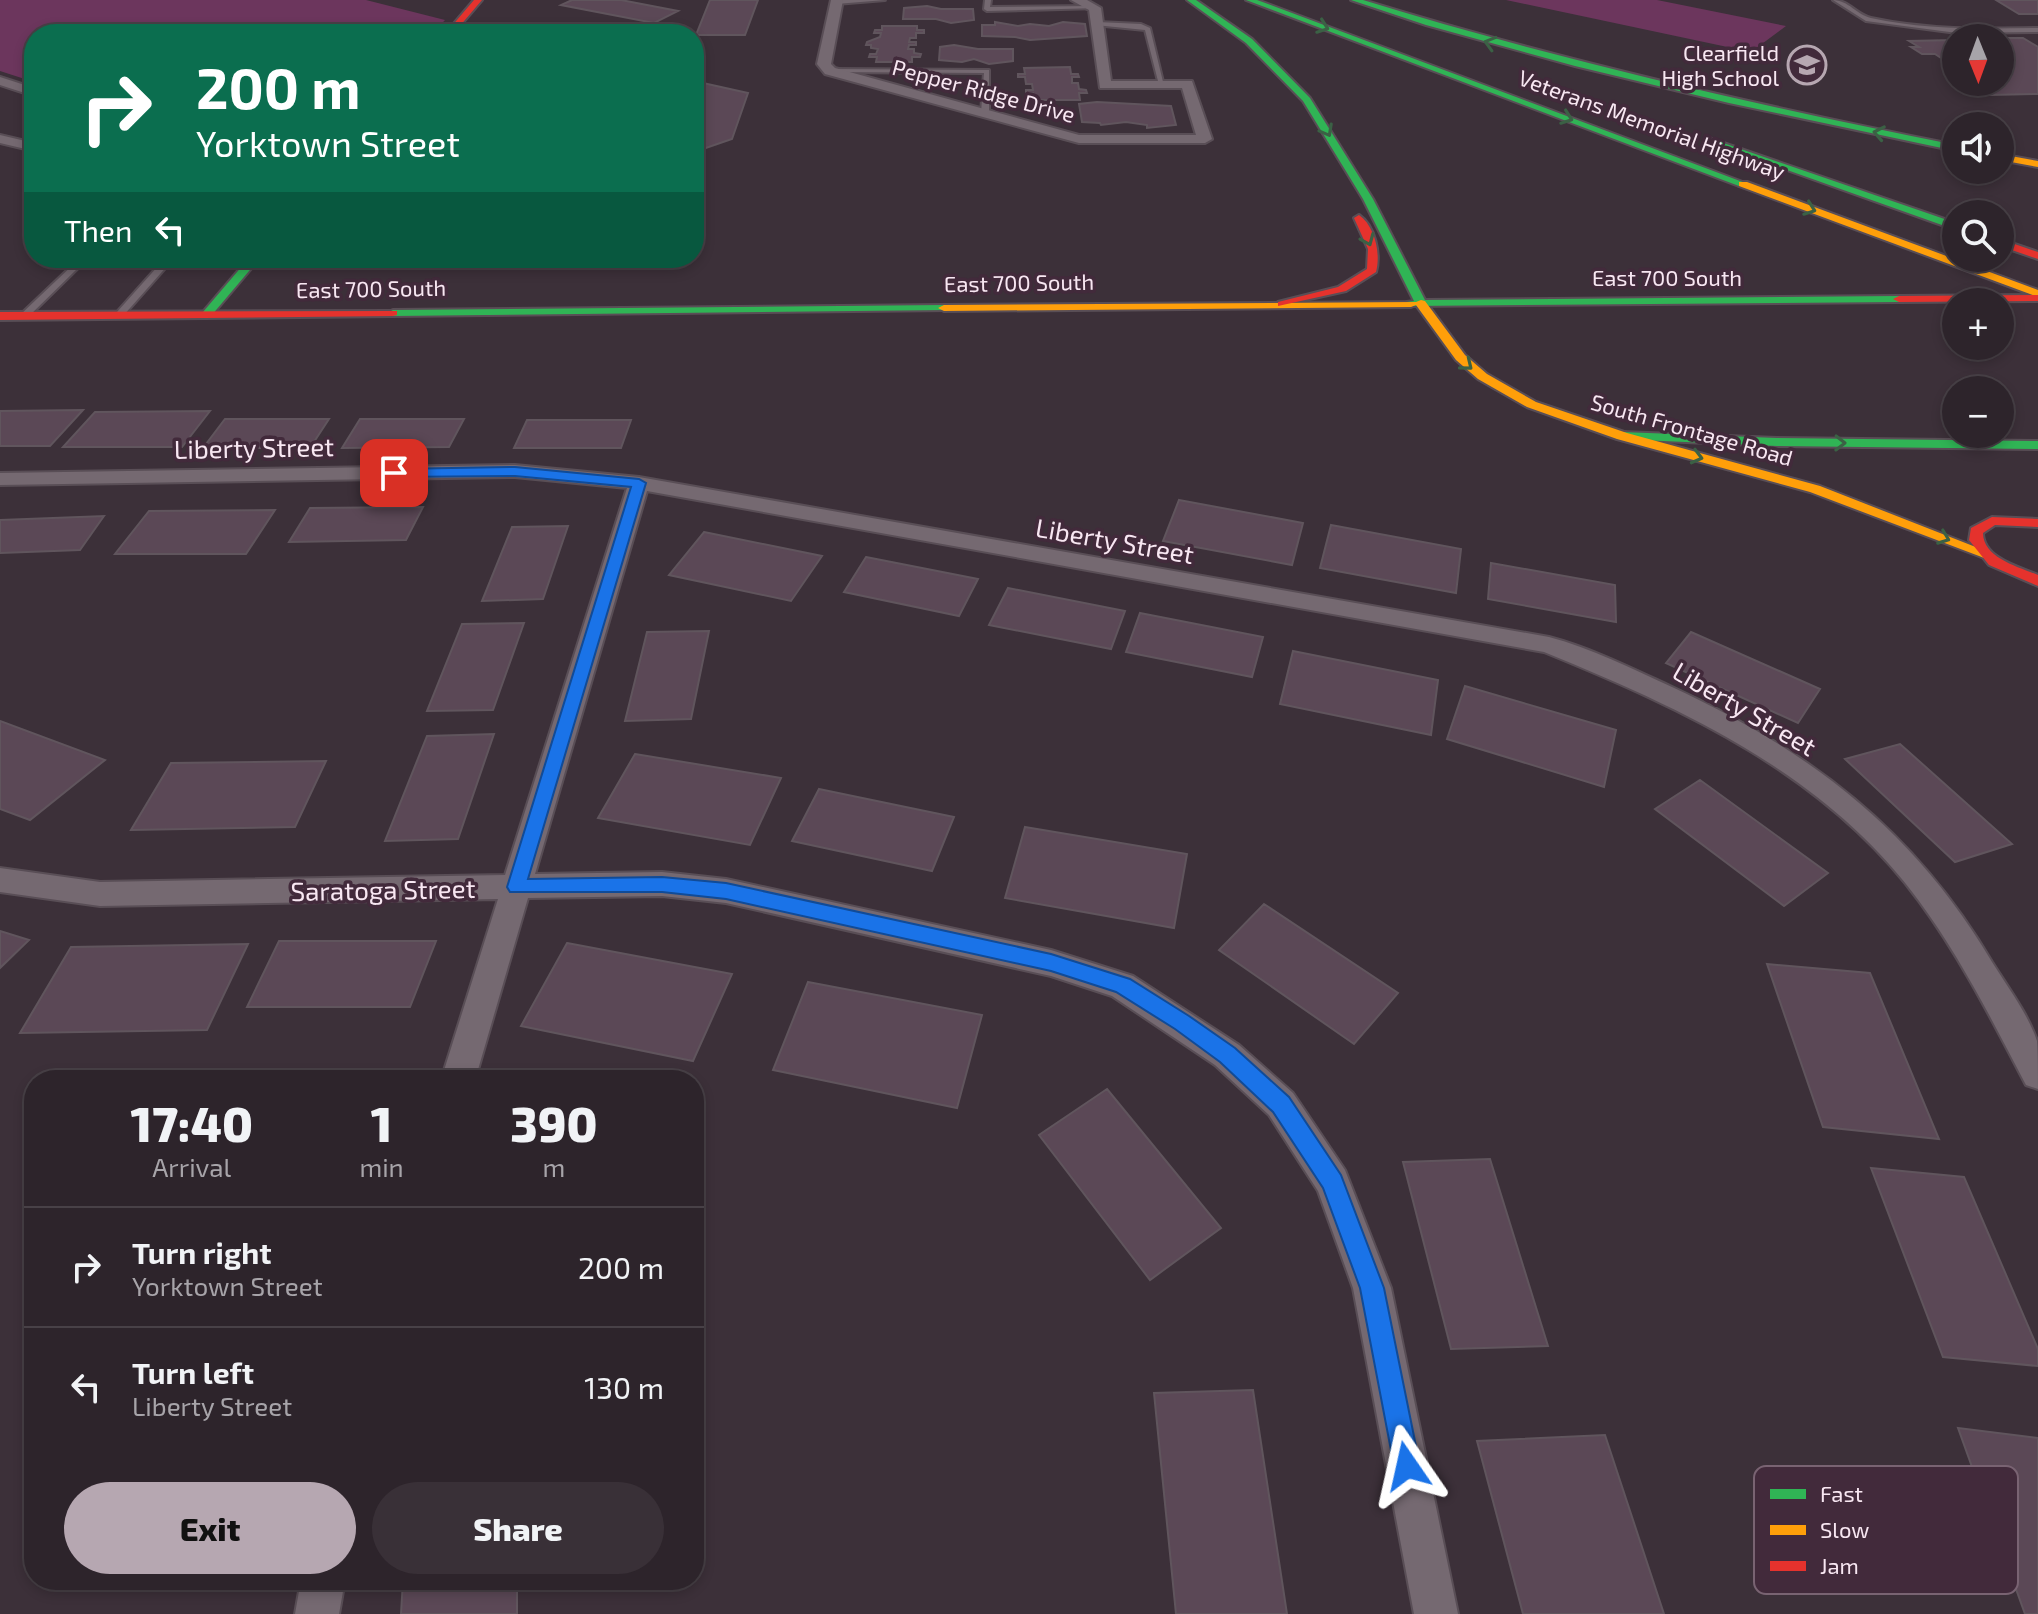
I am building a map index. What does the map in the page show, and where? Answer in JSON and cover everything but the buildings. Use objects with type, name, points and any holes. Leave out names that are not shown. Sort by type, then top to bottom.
[{"type":"main road","points":[[458,24],[478,0]]},
{"type":"main road","points":[[1191,0],[1249,41],[1293,83],[1316,112],[1346,166],[1348,195],[1372,247],[1373,268],[1367,277],[1355,284],[1282,304]]},
{"type":"main road","name":"Veterans Memorial Highway","points":[[1250,0],[2038,296]]},
{"type":"main road","points":[[1355,0],[1469,37],[1634,81],[1942,145]]},
{"type":"main road","points":[[1335,7],[1468,54]]},
{"type":"main road","name":"Veterans Memorial Highway","points":[[1690,133],[1942,222]]},
{"type":"main road","points":[[2014,160],[2038,164]]},
{"type":"main road","name":"South Frontage Road","points":[[1346,166],[1368,199],[1421,303],[1453,352],[1494,386],[1539,409],[1622,436],[1815,489],[1984,553],[2017,574],[2038,581]]},
{"type":"main road","points":[[2014,247],[2037,256]]},
{"type":"main road","points":[[207,314],[246,268]]},
{"type":"main road","name":"East 700 South","points":[[0,316],[2038,296]]},
{"type":"main road","points":[[1622,436],[1777,442],[2038,445]]},
{"type":"main road","points":[[1984,553],[1977,542],[1976,532],[1981,524],[2010,518],[2038,523]]},
{"type":"street","points":[[1077,0],[1095,8]]},
{"type":"street","points":[[830,71],[824,64],[836,1]]},
{"type":"street","name":"Pepper Ridge Drive","points":[[830,71],[1079,139],[1205,139],[1187,84],[1105,85],[1095,8]]},
{"type":"street","points":[[0,81],[24,89]]},
{"type":"street","points":[[0,139],[24,145]]},
{"type":"street","name":"Liberty Street","points":[[0,479],[515,471],[639,483],[1549,645],[1651,685],[1735,729],[1832,792],[1909,867],[1972,954],[2038,1074]]},
{"type":"street","points":[[461,1070],[639,483]]},
{"type":"street","name":"Saratoga Street","points":[[0,880],[100,894],[662,884],[726,891],[1051,963],[1122,986],[1227,1055],[1281,1104],[1332,1182],[1372,1288],[1436,1614]]},
{"type":"street","points":[[317,1614],[321,1590]]},
{"type":"lane","points":[[836,1],[882,0]]},
{"type":"lane","points":[[988,0],[987,9],[1095,8]]},
{"type":"lane","points":[[1836,0],[1866,19],[1957,31],[2038,30]]},
{"type":"lane","points":[[1097,24],[1148,29],[1162,85]]},
{"type":"lane","points":[[830,71],[987,71],[985,113]]},
{"type":"lane","points":[[24,316],[73,268]]},
{"type":"lane","points":[[120,314],[161,268]]},
{"type":"shaded area","points":[[0,0],[366,0],[445,20],[441,24],[24,24],[24,79],[0,71]]},
{"type":"shaded area","points":[[1506,0],[1657,0],[1786,26],[1751,52]]},
{"type":"traffic: fast","points":[[1191,0],[1249,41],[1307,100],[1368,199],[1421,303]]},
{"type":"traffic: fast","points":[[1250,0],[1743,184]]},
{"type":"traffic: fast","points":[[1355,0],[1503,44],[1653,83],[1942,145]]},
{"type":"traffic: fast","points":[[1709,139],[1942,222]]},
{"type":"traffic: fast","points":[[207,314],[246,268]]},
{"type":"traffic: fast","points":[[1411,304],[1899,299]]},
{"type":"traffic: fast","points":[[393,313],[944,308]]},
{"type":"traffic: fast","points":[[1622,436],[1777,442],[2038,445]]},
{"type":"traffic: slow","points":[[2014,160],[2038,164]]},
{"type":"traffic: slow","points":[[1743,184],[2038,294]]},
{"type":"traffic: slow","points":[[1421,303],[1440,333],[1482,377],[1531,405],[1622,436]]},
{"type":"traffic: slow","points":[[944,308],[1411,304]]},
{"type":"traffic: slow","points":[[1622,436],[1815,489],[1984,553]]},
{"type":"traffic: jam","points":[[458,24],[478,0]]},
{"type":"traffic: jam","points":[[1282,304],[1342,289],[1372,270],[1373,249],[1359,218]]},
{"type":"traffic: jam","points":[[2014,247],[2038,256]]},
{"type":"traffic: jam","points":[[1899,299],[2038,298]]},
{"type":"traffic: jam","points":[[0,316],[393,313]]},
{"type":"traffic: jam","points":[[2038,523],[1992,521],[1976,531],[1976,540],[1994,562],[2038,581]]},
{"type":"place","name":"Clearfield High School","points":[[1807,65]]},
{"type":"route","points":[[394,473],[515,471],[639,483],[516,887],[662,884],[726,891],[1051,963],[1122,986],[1182,1022],[1227,1055],[1281,1104],[1332,1182],[1372,1288],[1407,1466]]}]
